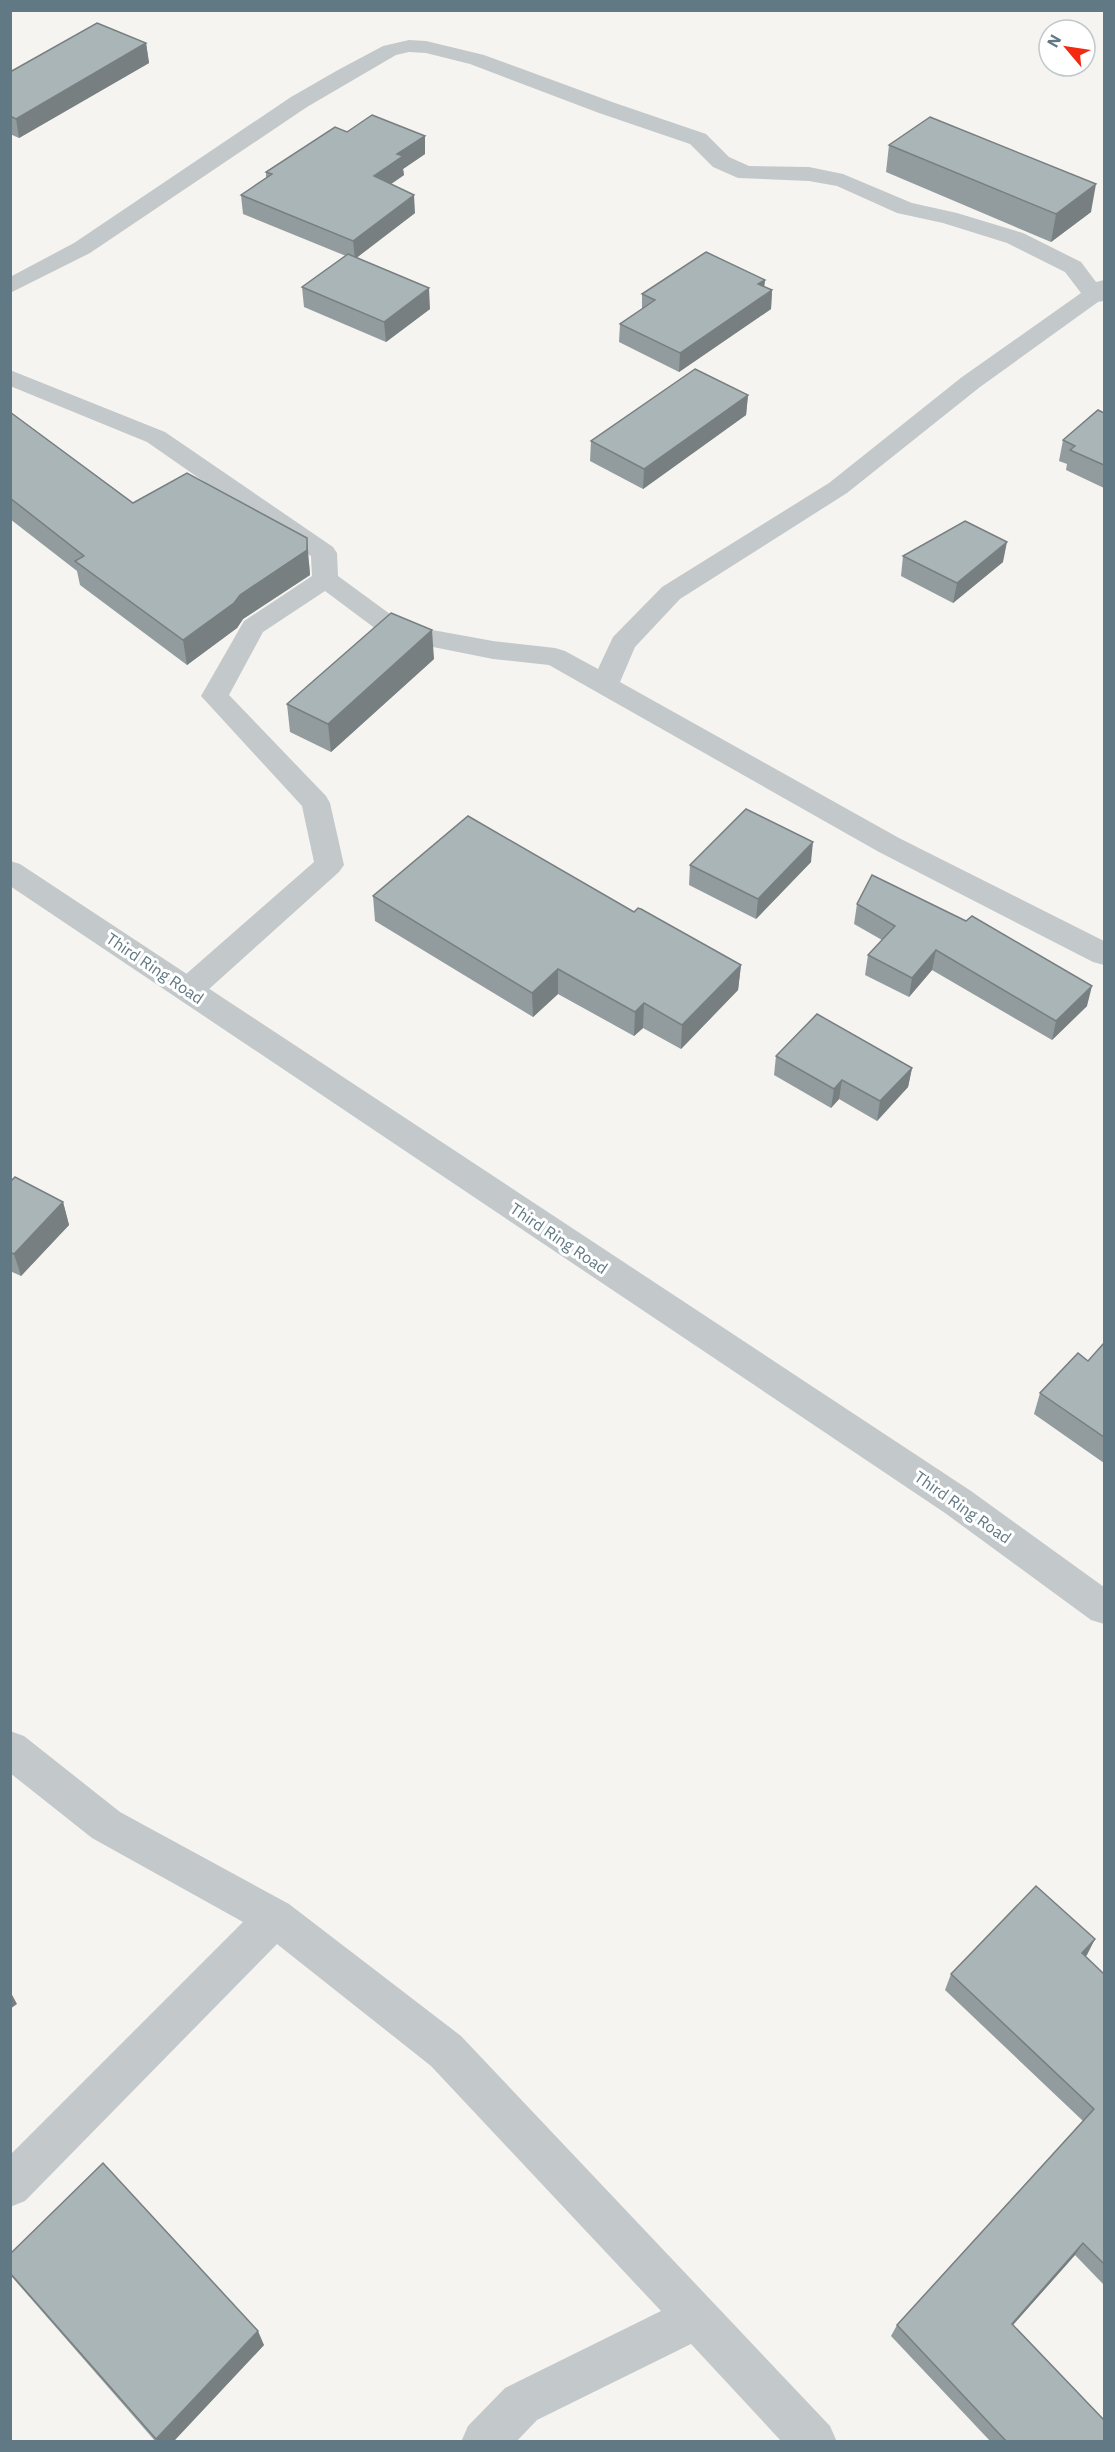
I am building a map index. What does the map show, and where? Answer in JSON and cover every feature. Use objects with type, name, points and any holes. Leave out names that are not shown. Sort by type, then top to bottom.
[{"type":"street","points":[[10,286],[82,248],[299,102],[345,74],[390,50],[409,46],[426,47],[477,59],[607,108],[698,139],[721,162],[746,173],[809,174],[843,180],[905,208],[950,218],[1015,238],[1073,267],[1100,291],[971,382],[838,488],[671,593],[622,643],[604,686]]},
{"type":"street","points":[[10,377],[156,437],[324,553],[325,579]]},
{"type":"street","points":[[325,579],[397,632],[493,651],[555,657],[889,845],[1104,954]]},
{"type":"street","points":[[188,990],[329,865],[316,803],[214,696],[253,627],[325,579]]},
{"type":"street","name":"Third Ring Road","points":[[10,871],[958,1502],[1104,1608]]},
{"type":"street","points":[[10,1749],[106,1825],[275,1918],[446,2051],[814,2442]]},
{"type":"street","points":[[10,2186],[275,1918]]},
{"type":"street","points":[[484,2442],[521,2404],[697,2317]]},
{"type":"building","points":[[97,23],[146,43],[16,119],[10,116],[10,72]]},
{"type":"building","points":[[372,115],[425,136],[397,154],[403,156],[374,176],[414,195],[353,241],[241,195],[272,174],[266,172],[335,127],[347,132]]},
{"type":"building","points":[[930,117],[1096,184],[1056,214],[889,145]]},
{"type":"building","points":[[706,252],[765,280],[758,284],[772,290],[680,353],[620,324],[655,300],[642,294]]},
{"type":"building","points":[[348,254],[429,288],[384,322],[302,287]]},
{"type":"building","points":[[695,369],[748,395],[644,469],[591,441]]},
{"type":"building","points":[[1098,410],[1104,413],[1104,465],[1070,450],[1075,446],[1063,440]]},
{"type":"building","points":[[10,412],[133,503],[187,473],[307,538],[307,550],[240,595],[234,603],[183,640],[75,561],[84,556],[10,498]]},
{"type":"building","points":[[965,521],[1007,542],[957,583],[903,556]]},
{"type":"building","points":[[391,613],[432,630],[328,724],[287,704]]},
{"type":"building","points":[[746,809],[813,842],[758,899],[690,865]]},
{"type":"building","points":[[468,816],[634,912],[638,908],[641,909],[741,965],[682,1025],[644,1003],[635,1012],[558,969],[532,993],[373,896]]},
{"type":"building","points":[[872,875],[966,921],[972,916],[1092,986],[1056,1021],[936,950],[912,978],[868,955],[895,926],[857,904]]},
{"type":"building","points":[[817,1014],[912,1068],[880,1101],[842,1080],[834,1089],[776,1056]]},
{"type":"building","points":[[15,1177],[63,1202],[14,1254],[10,1252],[10,1182]]},
{"type":"building","points":[[1104,1343],[1104,1437],[1040,1393],[1078,1353],[1088,1361]]},
{"type":"building","points":[[1036,1886],[1095,1939],[1082,1953],[1104,1974],[1104,2264],[1083,2243],[1012,2324],[1104,2420],[1104,2442],[1007,2442],[897,2325],[1094,2109],[951,1974]]},
{"type":"building","points":[[103,2163],[258,2331],[156,2439],[10,2273],[10,2254]]}]
